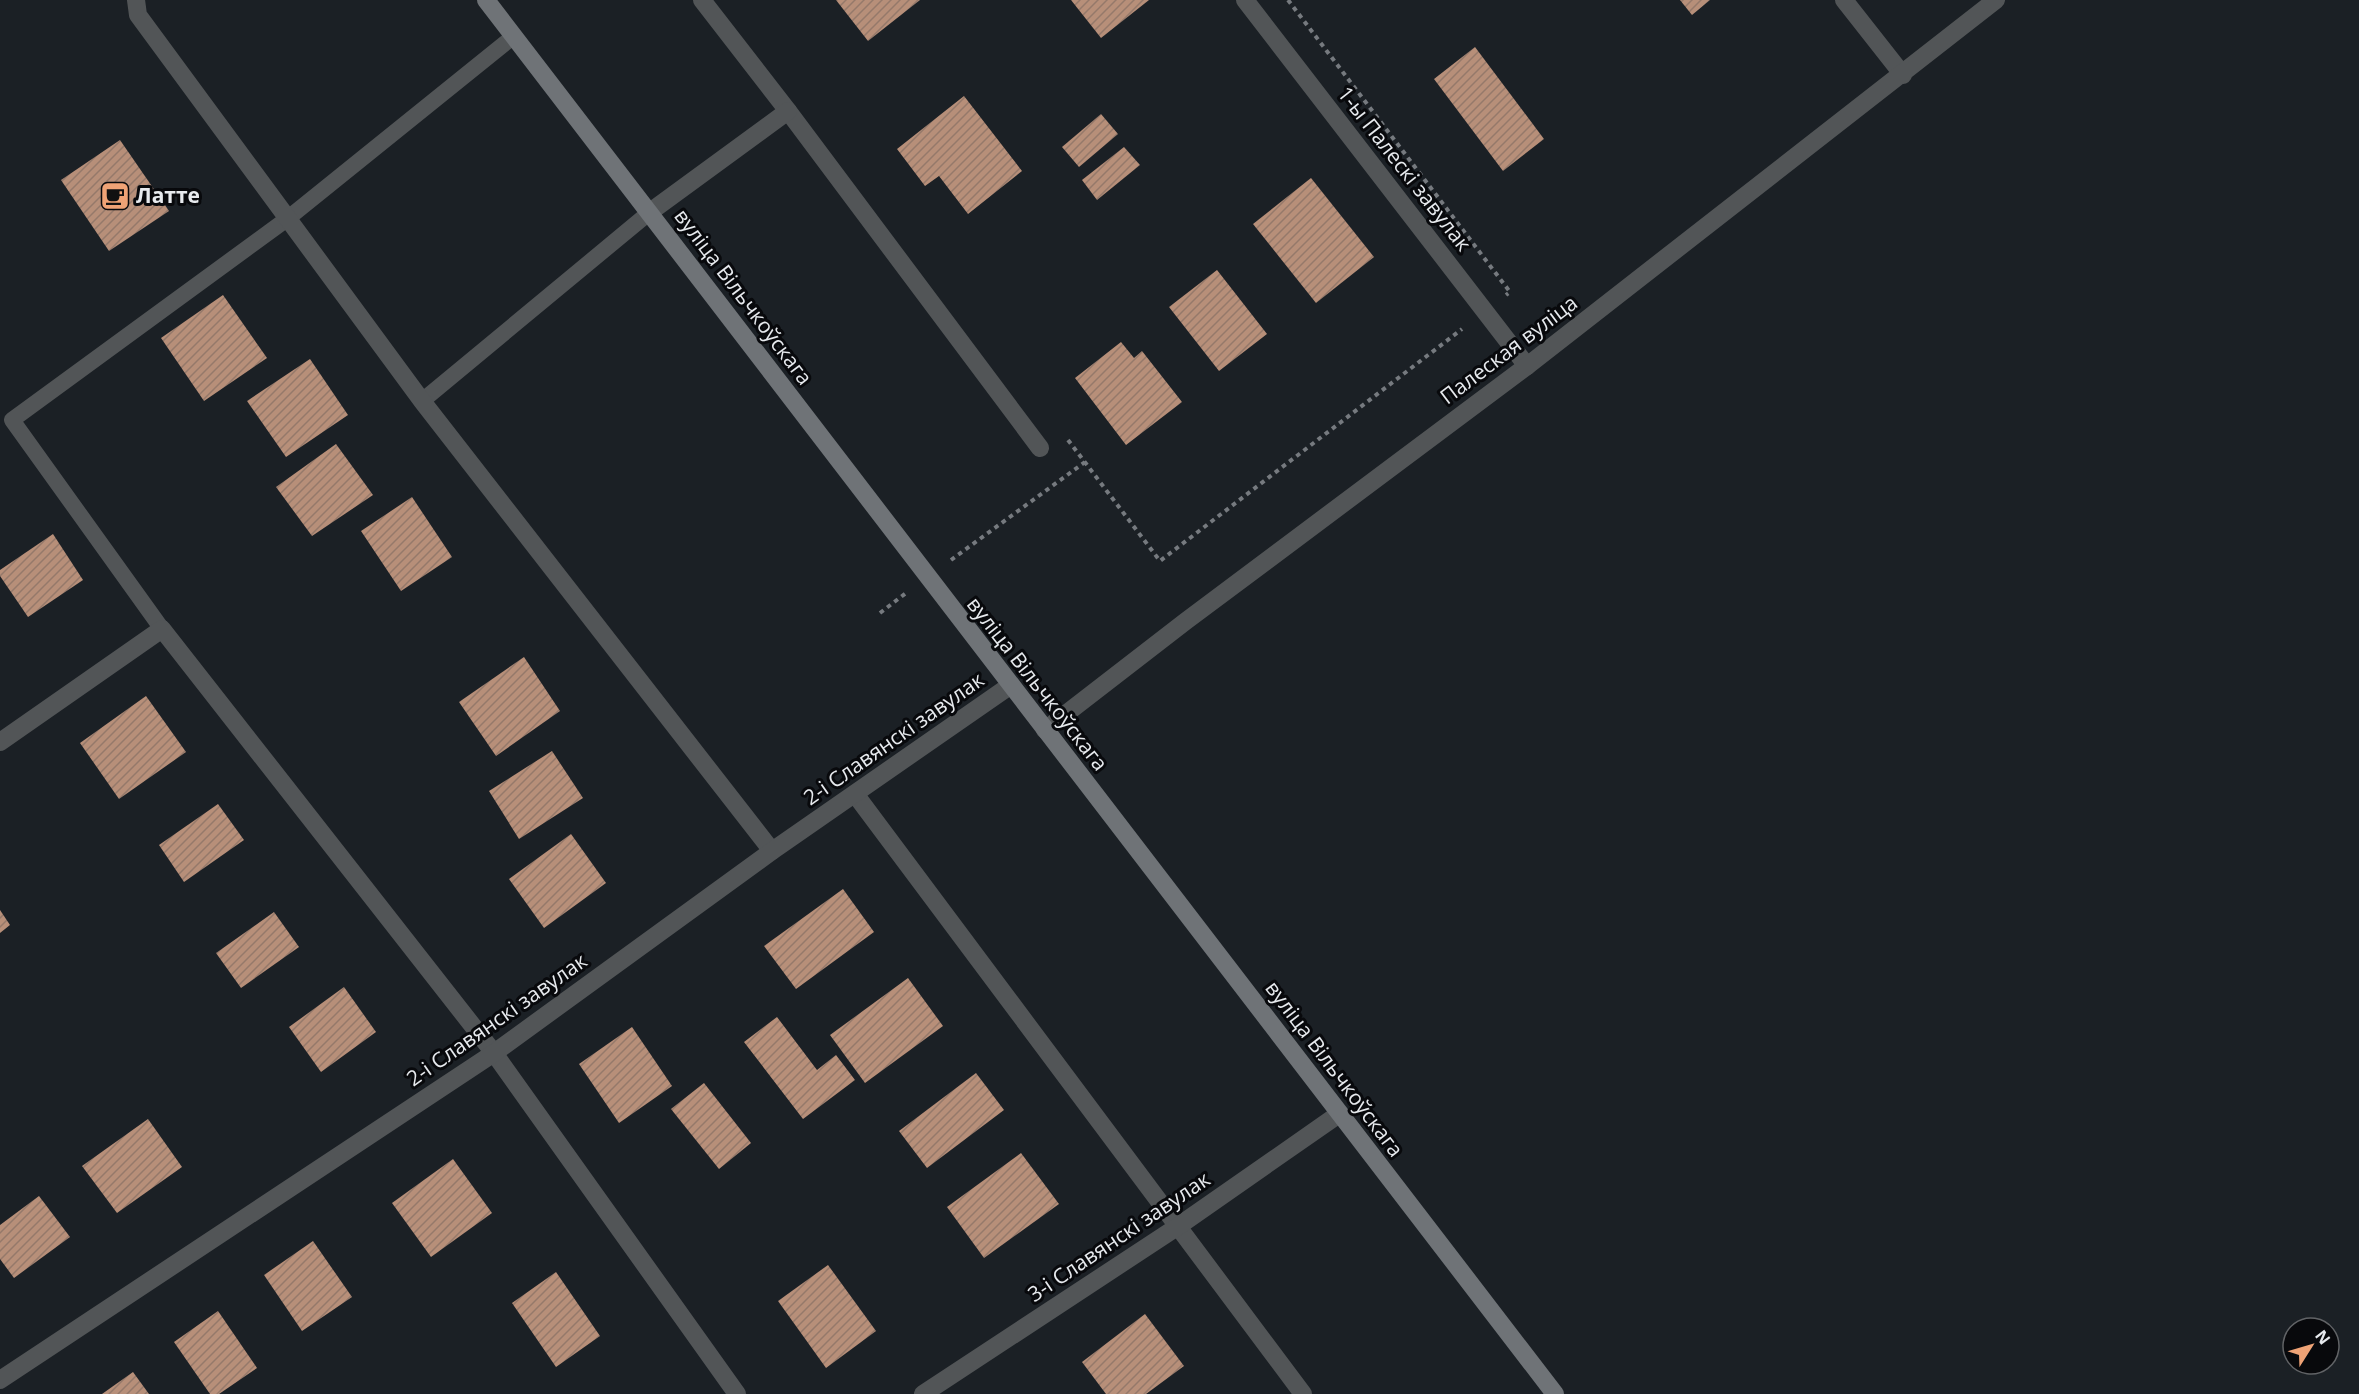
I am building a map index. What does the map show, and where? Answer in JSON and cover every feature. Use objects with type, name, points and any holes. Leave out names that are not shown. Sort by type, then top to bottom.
[{"type":"main road","name":"вуліца Вільчкоўскага","points":[[486,0],[1555,1394]]},
{"type":"street","points":[[136,0],[138,15],[422,401],[772,851]]},
{"type":"street","points":[[702,0],[1040,448]]},
{"type":"street","name":"1-ы Палескі завулак","points":[[1245,0],[1527,366]]},
{"type":"street","points":[[1844,0],[1903,75]]},
{"type":"street","name":"Палеская вуліца","points":[[1045,730],[1186,621],[1527,366],[1903,75],[1996,0]]},
{"type":"street","points":[[650,212],[788,111]]},
{"type":"street","points":[[0,742],[162,629],[494,1053],[737,1394]]},
{"type":"street","name":"2-і Славянскі завулак","points":[[0,1380],[494,1053],[772,851],[1011,685]]},
{"type":"street","points":[[855,794],[1303,1394]]},
{"type":"street","name":"3-і Славянскі завулак","points":[[923,1394],[1178,1227],[1340,1114]]},
{"type":"lane","points":[[162,629],[12,420],[287,219],[514,36]]},
{"type":"lane","points":[[422,401],[650,212]]},
{"type":"path","points":[[1063,433],[1160,561],[1510,292],[1288,0]]},
{"type":"path","points":[[880,612],[1085,461]]},
{"type":"building","points":[[836,0],[920,0],[868,41]]},
{"type":"building","points":[[1071,0],[1149,0],[1101,38]]},
{"type":"building","points":[[1680,0],[1710,0],[1692,15]]},
{"type":"building","points":[[1475,47],[1544,139],[1503,171],[1434,79]]},
{"type":"building","points":[[964,96],[1022,171],[968,214],[939,176],[925,186],[897,149]]},
{"type":"building","points":[[1101,114],[1118,134],[1079,167],[1062,147]]},
{"type":"building","name":"Латте","points":[[120,140],[169,211],[109,251],[61,180]]},
{"type":"building","points":[[1124,147],[1140,165],[1097,200],[1082,180]]},
{"type":"building","points":[[1311,178],[1374,257],[1316,303],[1253,224]]},
{"type":"building","points":[[1217,270],[1267,334],[1219,371],[1169,307]]},
{"type":"building","points":[[223,295],[267,358],[204,401],[161,338]]},
{"type":"building","points":[[1121,342],[1134,358],[1142,351],[1182,402],[1126,445],[1075,378]]},
{"type":"building","points":[[310,359],[348,415],[286,457],[247,401]]},
{"type":"building","points":[[336,444],[373,495],[312,536],[276,487]]},
{"type":"building","points":[[412,497],[452,557],[401,591],[361,531]]},
{"type":"building","points":[[53,534],[83,580],[28,617],[0,576],[0,570]]},
{"type":"building","points":[[524,657],[560,711],[496,756],[459,702]]},
{"type":"building","points":[[146,696],[186,752],[119,799],[80,743]]},
{"type":"building","points":[[552,751],[583,798],[519,839],[489,791]]},
{"type":"building","points":[[218,804],[244,840],[184,882],[159,845]]},
{"type":"building","points":[[571,834],[606,883],[544,928],[509,879]]},
{"type":"building","points":[[843,889],[874,932],[796,989],[764,946]]},
{"type":"building","points":[[0,910],[10,925],[0,933]]},
{"type":"building","points":[[274,912],[299,947],[241,988],[216,953]]},
{"type":"building","points":[[908,978],[943,1026],[865,1083],[830,1035]]},
{"type":"building","points":[[344,987],[376,1032],[321,1072],[289,1027]]},
{"type":"building","points":[[777,1017],[817,1070],[836,1055],[855,1080],[803,1119],[744,1042]]},
{"type":"building","points":[[632,1027],[672,1086],[619,1123],[579,1064]]},
{"type":"building","points":[[976,1073],[1004,1110],[927,1168],[899,1131]]},
{"type":"building","points":[[704,1083],[751,1143],[719,1169],[671,1109]]},
{"type":"building","points":[[148,1119],[182,1167],[117,1213],[82,1166]]},
{"type":"building","points":[[1021,1153],[1059,1204],[984,1258],[947,1207]]},
{"type":"building","points":[[453,1159],[492,1213],[431,1257],[392,1203]]},
{"type":"building","points":[[39,1196],[70,1237],[14,1278],[0,1259],[0,1225]]},
{"type":"building","points":[[313,1241],[352,1297],[302,1331],[264,1275]]},
{"type":"building","points":[[828,1265],[876,1331],[826,1368],[778,1301]]},
{"type":"building","points":[[556,1272],[600,1336],[556,1367],[512,1303]]},
{"type":"building","points":[[218,1311],[257,1368],[219,1394],[210,1394],[174,1342]]},
{"type":"building","points":[[1145,1314],[1184,1366],[1146,1394],[1106,1394],[1082,1362]]},
{"type":"building","points":[[133,1372],[149,1394],[102,1394]]},
{"type":"place","name":"Латте","points":[[115,196]]}]
